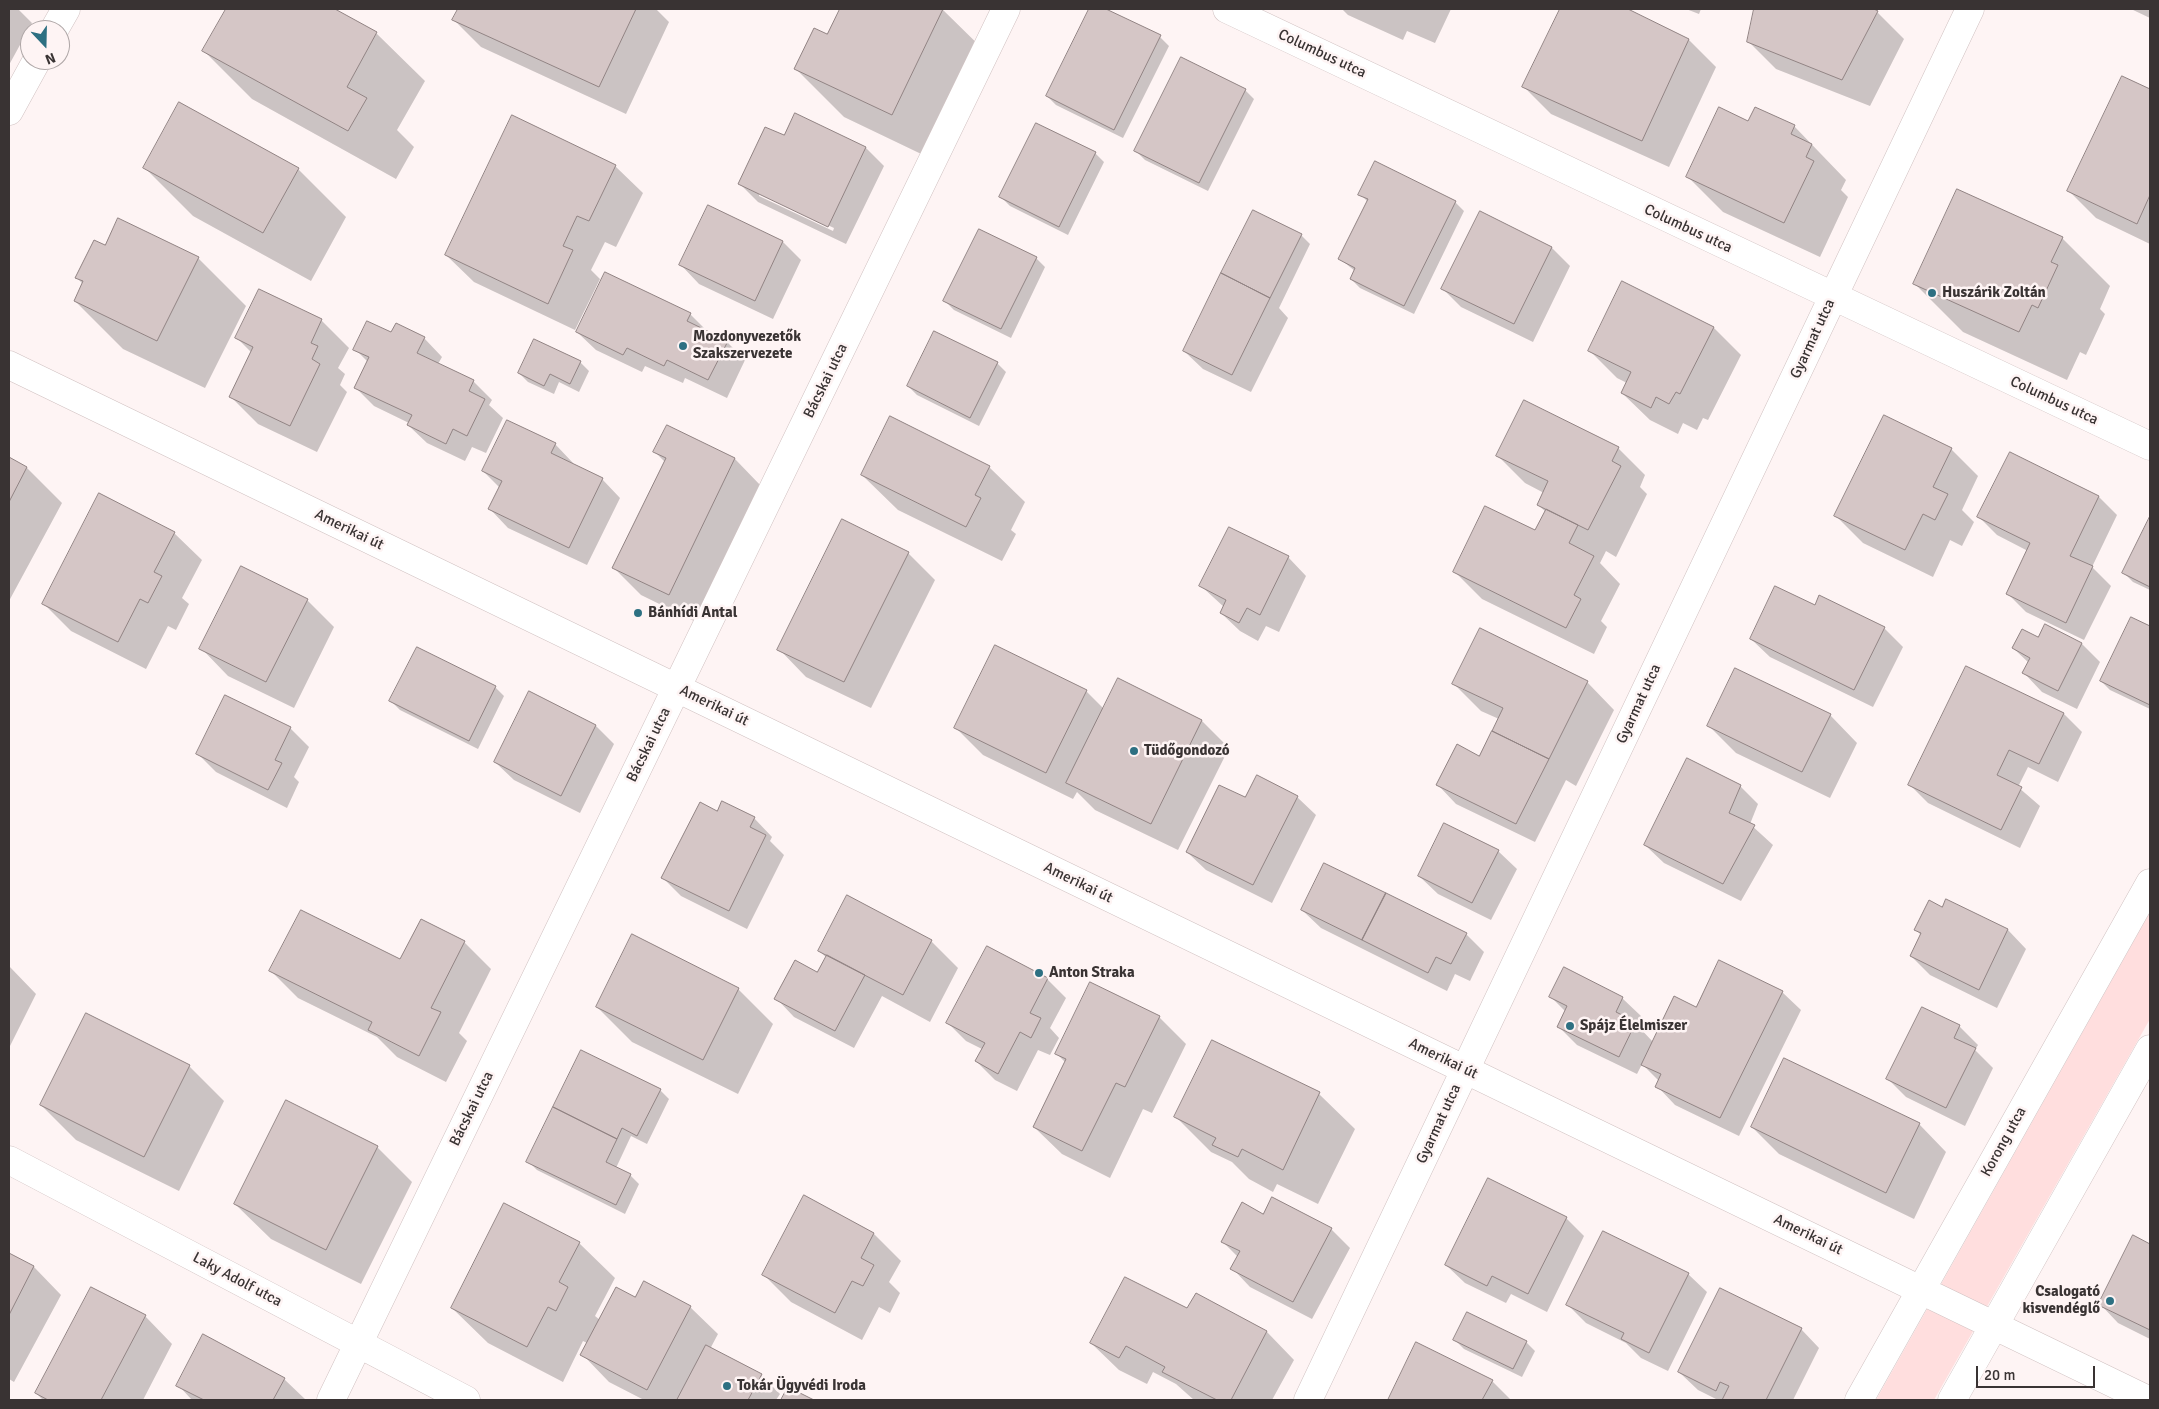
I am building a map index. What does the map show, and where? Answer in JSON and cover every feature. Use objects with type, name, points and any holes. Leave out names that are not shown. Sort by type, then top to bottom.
[{"type":"street","points":[[60,20],[66,9]]},
{"type":"street","name":"Bácskai utca","points":[[331,1400],[1006,9]]},
{"type":"street","name":"Columbus utca","points":[[1227,9],[2150,446]]},
{"type":"street","name":"Gyarmat utca","points":[[1308,1400],[1970,9]]},
{"type":"street","points":[[9,111],[32,70]]},
{"type":"street","name":"Amerikai út","points":[[9,366],[2148,1400]]},
{"type":"street","name":"Korong utca","points":[[1859,1400],[2150,883]]},
{"type":"street","points":[[1952,1400],[2150,1049]]},
{"type":"street","name":"Laky Adolf utca","points":[[9,1160],[466,1400]]},
{"type":"shaded area","points":[[2150,912],[2150,1019],[1934,1400],[1876,1400]]},
{"type":"building","points":[[226,9],[335,9],[377,32],[347,87],[367,98],[348,131],[202,51]]},
{"type":"building","points":[[458,9],[636,9],[599,87],[452,20]]},
{"type":"building","points":[[840,9],[943,9],[892,115],[794,69],[814,28],[827,34]]},
{"type":"building","points":[[1089,9],[1106,9],[1161,35],[1114,130],[1046,96]]},
{"type":"building","points":[[1560,9],[1628,9],[1689,39],[1642,141],[1522,87]]},
{"type":"building","points":[[1754,9],[1874,9],[1878,11],[1842,80],[1747,42]]},
{"type":"building","points":[[1181,57],[1246,89],[1199,183],[1134,151]]},
{"type":"building","points":[[2122,76],[2150,89],[2150,195],[2137,224],[2067,191]]},
{"type":"building","points":[[179,102],[299,168],[263,233],[143,168]]},
{"type":"building","points":[[1719,107],[1748,121],[1755,107],[1795,125],[1791,134],[1812,144],[1806,157],[1814,161],[1784,223],[1686,177]]},
{"type":"building","points":[[795,113],[866,147],[828,227],[738,184],[765,127],[784,135]]},
{"type":"building","points":[[512,115],[616,165],[589,221],[577,216],[563,246],[573,250],[548,304],[445,255]]},
{"type":"building","points":[[1036,123],[1096,152],[1059,227],[999,197]]},
{"type":"building","points":[[1375,161],[1456,201],[1404,306],[1350,279],[1355,268],[1338,259],[1368,199],[1358,195]]},
{"type":"building","points":[[1957,189],[2063,237],[2051,262],[2058,265],[2038,308],[2032,305],[2019,332],[1913,284]]},
{"type":"building","points":[[708,205],[783,241],[755,301],[679,265]]},
{"type":"building","points":[[1253,210],[1302,234],[1270,298],[1221,273]]},
{"type":"building","points":[[1480,211],[1552,247],[1514,324],[1441,289]]},
{"type":"building","points":[[118,218],[199,257],[157,341],[74,301],[83,281],[75,278],[94,240],[105,245]]},
{"type":"building","points":[[979,229],[1037,257],[1001,329],[943,301]]},
{"type":"building","points":[[605,272],[691,313],[687,321],[728,341],[708,380],[667,360],[664,366],[627,348],[623,355],[576,332]]},
{"type":"building","points":[[1221,273],[1270,298],[1232,375],[1183,351]]},
{"type":"building","points":[[1622,281],[1714,327],[1680,394],[1676,392],[1669,404],[1656,397],[1651,408],[1621,393],[1631,372],[1588,351]]},
{"type":"building","points":[[259,289],[322,319],[311,343],[318,346],[312,359],[320,364],[290,426],[229,397],[253,347],[235,338]]},
{"type":"building","points":[[367,321],[391,332],[396,323],[425,337],[417,353],[474,380],[469,391],[485,399],[467,436],[453,429],[446,444],[407,425],[412,415],[354,388],[369,357],[353,350]]},
{"type":"building","points":[[934,331],[998,362],[970,418],[907,386]]},
{"type":"building","points":[[534,339],[581,361],[570,384],[550,374],[544,386],[518,373]]},
{"type":"building","points":[[1524,400],[1619,447],[1612,461],[1621,466],[1588,530],[1537,505],[1548,481],[1496,456]]},
{"type":"building","points":[[1884,415],[1952,448],[1933,487],[1948,494],[1935,520],[1923,514],[1905,550],[1834,516]]},
{"type":"building","points":[[890,416],[990,466],[975,495],[981,498],[966,527],[861,475]]},
{"type":"building","points":[[507,420],[556,443],[551,453],[603,478],[569,548],[488,509],[502,481],[482,471]]},
{"type":"building","points":[[667,425],[735,458],[669,595],[612,568],[666,458],[653,452]]},
{"type":"building","points":[[2010,452],[2099,496],[2070,556],[2093,566],[2066,623],[2006,594],[2030,543],[1977,517]]},
{"type":"building","points":[[9,457],[27,467],[9,502]]},
{"type":"building","points":[[99,493],[175,532],[154,572],[162,576],[148,603],[140,599],[118,642],[42,604]]},
{"type":"building","points":[[1485,506],[1535,530],[1546,509],[1578,525],[1569,543],[1594,556],[1574,595],[1581,599],[1566,628],[1453,572]]},
{"type":"building","points":[[2150,516],[2150,587],[2122,573]]},
{"type":"building","points":[[842,519],[909,552],[844,682],[777,650]]},
{"type":"building","points":[[1229,527],[1289,556],[1260,615],[1247,608],[1239,623],[1220,613],[1226,600],[1199,586]]},
{"type":"building","points":[[241,566],[308,599],[266,682],[199,649]]},
{"type":"building","points":[[1775,586],[1815,605],[1819,595],[1885,627],[1854,690],[1750,639]]},
{"type":"building","points":[[2131,617],[2150,626],[2150,705],[2100,681]]},
{"type":"building","points":[[2045,624],[2082,643],[2058,691],[2022,673],[2030,658],[2012,648],[2022,629],[2038,637]]},
{"type":"building","points":[[1480,628],[1588,681],[1549,759],[1492,731],[1503,708],[1452,684]]},
{"type":"building","points":[[995,645],[1087,690],[1046,773],[954,728]]},
{"type":"building","points":[[417,647],[496,686],[469,741],[389,701]]},
{"type":"building","points":[[1966,666],[2064,713],[2039,764],[2009,750],[1997,775],[2022,787],[2001,830],[1908,785]]},
{"type":"building","points":[[1735,668],[1831,714],[1802,772],[1707,726]]},
{"type":"building","name":"Tüdőgondozó","points":[[1118,678],[1202,720],[1151,824],[1066,783]]},
{"type":"building","points":[[529,691],[596,725],[561,796],[494,762]]},
{"type":"building","points":[[225,695],[291,727],[275,760],[282,763],[268,790],[196,754]]},
{"type":"building","points":[[1492,731],[1549,759],[1516,824],[1436,785],[1457,744],[1479,756]]},
{"type":"building","points":[[1687,758],[1741,785],[1729,813],[1755,825],[1723,884],[1644,845]]},
{"type":"building","points":[[1257,775],[1298,796],[1253,885],[1186,852],[1219,785],[1245,797]]},
{"type":"building","points":[[722,801],[755,817],[750,827],[766,835],[729,911],[661,878],[700,802],[717,811]]},
{"type":"building","points":[[1444,823],[1499,850],[1472,903],[1418,876]]},
{"type":"building","points":[[1324,863],[1386,893],[1362,940],[1301,910]]},
{"type":"building","points":[[1386,893],[1467,933],[1451,964],[1436,957],[1428,973],[1362,940]]},
{"type":"building","points":[[847,895],[932,940],[903,995],[818,951]]},
{"type":"building","points":[[1946,899],[2008,929],[1979,990],[1910,956],[1921,933],[1914,930],[1929,900],[1942,907]]},
{"type":"building","points":[[301,910],[400,959],[421,919],[465,941],[431,1008],[441,1012],[419,1056],[368,1030],[372,1022],[269,971]]},
{"type":"building","points":[[632,934],[739,988],[703,1060],[596,1007]]},
{"type":"building","points":[[987,946],[1048,978],[1030,1013],[1041,1018],[1031,1038],[1020,1032],[998,1074],[975,1061],[985,1043],[946,1023]]},
{"type":"building","points":[[827,955],[865,975],[835,1031],[774,999],[795,960],[817,972]]},
{"type":"building","points":[[1719,960],[1783,991],[1720,1118],[1655,1087],[1661,1074],[1641,1065],[1674,996],[1696,1007]]},
{"type":"building","points":[[1564,967],[1623,997],[1616,1012],[1636,1022],[1619,1057],[1557,1027],[1567,1006],[1549,997]]},
{"type":"building","points":[[1090,982],[1160,1016],[1125,1087],[1116,1083],[1082,1151],[1033,1127],[1066,1059],[1055,1054]]},
{"type":"building","points":[[1922,1007],[1960,1025],[1954,1038],[1976,1048],[1946,1108],[1886,1079]]},
{"type":"building","points":[[86,1013],[190,1065],[144,1157],[40,1105]]},
{"type":"building","points":[[1212,1040],[1320,1092],[1283,1170],[1242,1149],[1238,1157],[1212,1145],[1216,1138],[1174,1117]]},
{"type":"building","points":[[581,1050],[661,1089],[637,1136],[622,1128],[617,1139],[553,1107]]},
{"type":"building","points":[[1784,1058],[1920,1123],[1886,1193],[1751,1127]]},
{"type":"building","points":[[286,1100],[378,1146],[326,1250],[234,1204]]},
{"type":"building","points":[[553,1107],[617,1139],[606,1162],[631,1174],[616,1205],[526,1162]]},
{"type":"building","points":[[1488,1178],[1567,1217],[1528,1294],[1492,1276],[1487,1286],[1445,1265]]},
{"type":"building","points":[[804,1195],[874,1233],[861,1258],[874,1265],[863,1286],[852,1281],[835,1313],[762,1275]]},
{"type":"building","points":[[1272,1197],[1332,1228],[1293,1302],[1230,1269],[1240,1251],[1221,1242],[1242,1202],[1263,1214]]},
{"type":"building","points":[[504,1203],[580,1242],[559,1282],[568,1287],[556,1311],[548,1307],[527,1347],[451,1308]]},
{"type":"building","points":[[1603,1231],[1689,1273],[1649,1353],[1621,1339],[1624,1333],[1566,1305]]},
{"type":"building","points":[[2133,1235],[2150,1244],[2150,1330],[2098,1305]]},
{"type":"building","points":[[9,1253],[34,1266],[9,1315]]},
{"type":"building","points":[[1125,1277],[1187,1308],[1196,1293],[1267,1331],[1231,1400],[1217,1400],[1162,1372],[1165,1367],[1126,1346],[1119,1358],[1090,1343]]},
{"type":"building","points":[[644,1281],[691,1306],[647,1390],[580,1355],[616,1287],[635,1297]]},
{"type":"building","points":[[91,1287],[146,1315],[101,1400],[48,1400],[35,1393]]},
{"type":"building","points":[[1720,1288],[1802,1328],[1766,1400],[1722,1400],[1729,1386],[1720,1382],[1716,1391],[1678,1372]]},
{"type":"building","points":[[1467,1312],[1527,1341],[1513,1369],[1453,1340]]},
{"type":"building","points":[[203,1334],[285,1378],[273,1400],[204,1400],[176,1386]]},
{"type":"building","points":[[1416,1342],[1493,1380],[1482,1400],[1388,1400]]},
{"type":"building","points":[[706,1345],[762,1374],[748,1400],[677,1400]]},
{"type":"building","points":[[788,1387],[814,1400],[781,1400]]},
{"type":"place","name":"Huszárik Zoltán","points":[[1932,293]]},
{"type":"place","name":"Mozdonyvezetők Szakszervezete","points":[[683,346]]},
{"type":"place","name":"Bánhídi Antal","points":[[638,613]]},
{"type":"place","name":"Tüdőgondozó","points":[[1134,751]]},
{"type":"place","name":"Anton Straka","points":[[1039,973]]},
{"type":"place","name":"Spájz Élelmiszer","points":[[1570,1026]]},
{"type":"place","name":"Csalogató kisvendéglő","points":[[2110,1301]]},
{"type":"place","name":"Tokár Ügyvédi Iroda","points":[[727,1386]]}]
